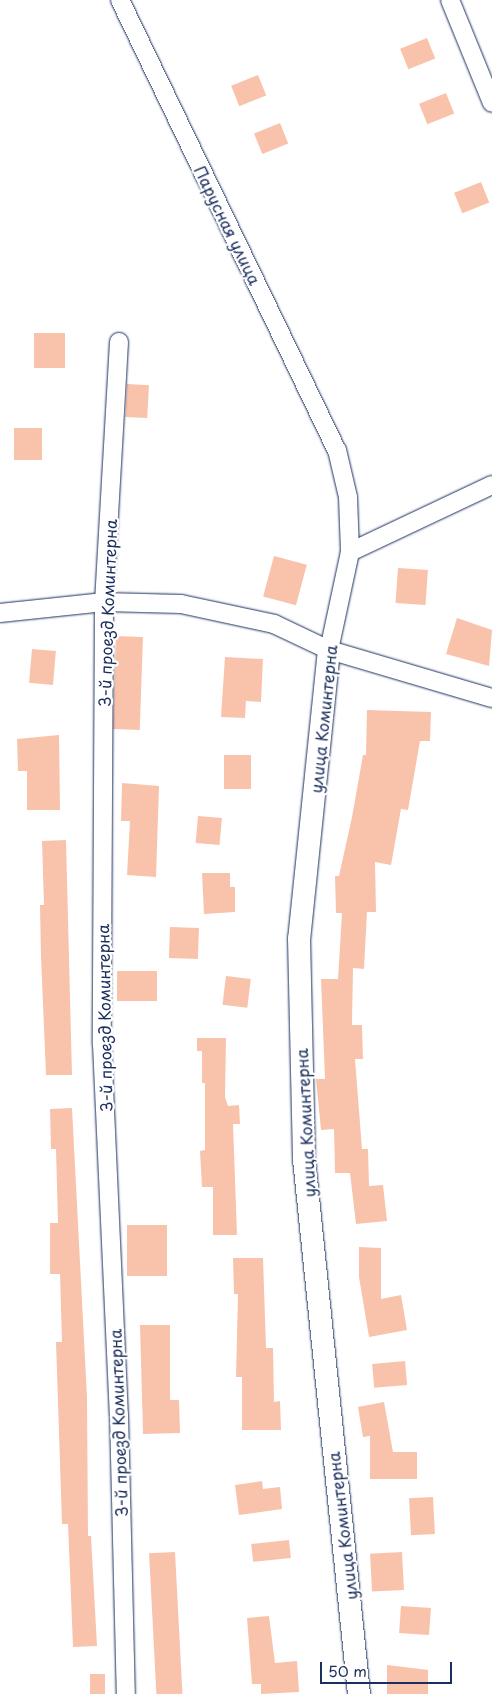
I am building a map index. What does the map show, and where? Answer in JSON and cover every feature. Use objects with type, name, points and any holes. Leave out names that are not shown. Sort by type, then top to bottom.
[{"type":"street","name":"Парусная улица","points":[[120,0],[337,450]]},
{"type":"street","points":[[450,0],[492,103]]},
{"type":"street","name":"3-й проезд Коминтерна","points":[[119,342],[104,602],[102,1044],[118,1415],[126,1694]]},
{"type":"street","name":"улица Коминтерна","points":[[337,450],[348,497],[350,552],[329,650],[299,938],[304,1159],[359,1694]]},
{"type":"street","points":[[350,552],[492,485]]},
{"type":"street","points":[[0,613],[104,602],[181,604],[274,624],[329,650],[492,698]]},
{"type":"building","points":[[427,38],[435,58],[408,69],[400,49]]},
{"type":"building","points":[[258,75],[266,95],[239,106],[231,86]]},
{"type":"building","points":[[446,93],[454,113],[427,124],[419,104]]},
{"type":"building","points":[[280,123],[288,143],[262,154],[254,133]]},
{"type":"building","points":[[481,182],[489,202],[462,213],[454,193]]},
{"type":"building","points":[[34,333],[65,333],[65,368],[34,368]]},
{"type":"building","points":[[127,384],[149,385],[147,418],[125,417]]},
{"type":"building","points":[[14,428],[42,428],[42,460],[14,460]]},
{"type":"building","points":[[274,556],[307,565],[296,605],[263,597]]},
{"type":"building","points":[[398,568],[428,570],[425,605],[396,603]]},
{"type":"building","points":[[457,618],[492,630],[489,666],[446,654]]},
{"type":"building","points":[[116,636],[143,637],[140,730],[113,729]]},
{"type":"building","points":[[32,649],[56,651],[53,685],[29,683]]},
{"type":"building","points":[[225,657],[263,659],[261,702],[246,701],[245,718],[221,717]]},
{"type":"building","points":[[367,710],[431,712],[430,741],[420,741],[408,810],[401,809],[391,865],[375,862],[376,912],[367,912],[364,969],[353,968],[352,1025],[362,1025],[363,1059],[355,1059],[362,1149],[368,1149],[369,1186],[383,1185],[387,1221],[356,1224],[350,1173],[335,1173],[334,1129],[321,1130],[316,1079],[325,1079],[321,979],[338,979],[342,913],[336,913],[335,876],[339,876],[363,755],[366,755]]},
{"type":"building","points":[[59,735],[60,810],[27,810],[27,771],[18,771],[17,739]]},
{"type":"building","points":[[224,755],[251,755],[251,789],[224,789]]},
{"type":"building","points":[[122,783],[159,786],[156,877],[127,875],[130,821],[121,821]]},
{"type":"building","points":[[198,816],[222,818],[220,845],[196,843]]},
{"type":"building","points":[[66,840],[72,1075],[46,1075],[40,905],[44,905],[42,841]]},
{"type":"building","points":[[202,873],[230,873],[230,887],[235,887],[235,912],[204,914]]},
{"type":"building","points":[[170,927],[199,928],[198,959],[169,958]]},
{"type":"building","points":[[117,971],[157,971],[157,1001],[117,1001]]},
{"type":"building","points":[[226,976],[251,979],[247,1008],[222,1005]]},
{"type":"building","points":[[197,1038],[226,1038],[225,1097],[228,1106],[239,1105],[240,1124],[233,1124],[237,1235],[213,1235],[213,1187],[202,1187],[200,1151],[205,1150],[205,1083],[202,1083],[202,1051],[197,1051]]},
{"type":"building","points":[[72,1108],[87,1397],[88,1536],[91,1536],[97,1646],[73,1647],[68,1524],[62,1524],[56,1342],[62,1342],[60,1274],[50,1274],[50,1223],[58,1223],[56,1149],[51,1149],[50,1109]]},
{"type":"building","points":[[127,1225],[167,1225],[167,1276],[127,1276]]},
{"type":"building","points":[[359,1247],[381,1248],[381,1299],[401,1295],[407,1330],[369,1337],[359,1277]]},
{"type":"building","points":[[233,1258],[263,1258],[266,1348],[273,1348],[274,1402],[280,1401],[281,1430],[242,1430],[242,1377],[236,1377],[238,1294],[234,1294]]},
{"type":"building","points":[[140,1325],[170,1325],[170,1400],[179,1400],[180,1433],[143,1434]]},
{"type":"building","points":[[405,1361],[407,1385],[374,1388],[372,1364]]},
{"type":"building","points":[[384,1402],[393,1452],[417,1452],[417,1479],[370,1479],[370,1436],[363,1437],[358,1407]]},
{"type":"building","points":[[262,1481],[263,1489],[280,1487],[282,1509],[239,1515],[235,1485]]},
{"type":"building","points":[[433,1497],[435,1534],[411,1535],[409,1498]]},
{"type":"building","points":[[289,1540],[291,1558],[253,1562],[251,1544]]},
{"type":"building","points":[[175,1552],[182,1694],[156,1694],[149,1553]]},
{"type":"building","points":[[402,1552],[404,1590],[372,1592],[370,1554]]},
{"type":"building","points":[[401,1606],[431,1608],[429,1635],[399,1633]]},
{"type":"building","points":[[269,1616],[275,1663],[297,1661],[299,1692],[261,1694],[261,1684],[252,1684],[247,1618]]},
{"type":"building","points":[[387,1665],[428,1670],[428,1694],[387,1694]]},
{"type":"building","points":[[90,1674],[105,1674],[105,1694],[90,1694]]}]
